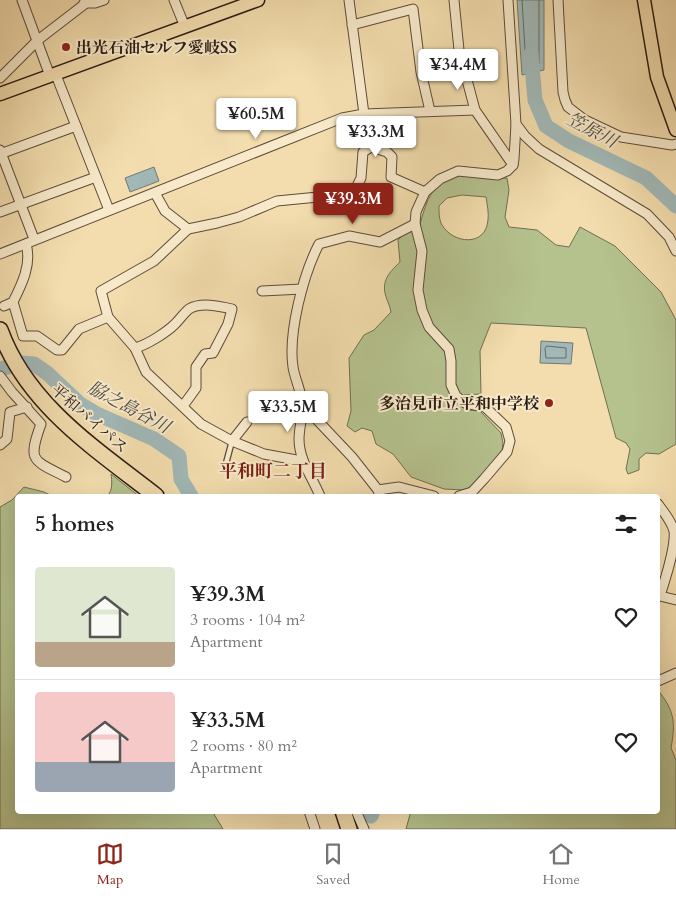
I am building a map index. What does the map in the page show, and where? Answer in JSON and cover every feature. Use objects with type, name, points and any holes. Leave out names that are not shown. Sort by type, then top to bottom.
[{"type":"highway","name":"平和バイパス","points":[[0,330],[12,358],[40,398],[61,420],[154,494]]},
{"type":"highway","points":[[344,814],[349,829]]},
{"type":"main road","points":[[0,94],[258,0]]},
{"type":"main road","points":[[644,0],[657,77],[676,130]]},
{"type":"street","points":[[22,0],[76,126],[109,210]]},
{"type":"street","points":[[0,78],[38,40],[87,2],[94,3],[104,0]]},
{"type":"street","points":[[174,0],[185,27]]},
{"type":"street","points":[[349,0],[364,114],[371,147]]},
{"type":"street","points":[[454,0],[459,50],[475,110],[513,164]]},
{"type":"street","points":[[466,494],[472,492],[507,452],[510,441],[506,427],[485,407],[465,403],[456,396],[452,385],[449,349],[429,327],[422,310],[418,290],[422,251],[415,224],[416,212],[425,192],[440,179],[458,171],[498,175],[507,171],[513,164],[516,124],[508,0]]},
{"type":"street","points":[[558,0],[563,92],[568,107],[585,120],[621,137],[676,144]]},
{"type":"street","points":[[352,25],[413,9],[421,72],[430,111]]},
{"type":"street","points":[[0,254],[342,118],[364,114],[475,110]]},
{"type":"street","points":[[516,124],[525,136],[540,149],[647,214],[669,238],[676,252]]},
{"type":"street","points":[[76,126],[0,152],[20,205],[30,241],[23,282],[8,304],[23,336],[38,336],[57,350],[62,350],[80,330],[108,317]]},
{"type":"street","points":[[371,147],[388,152],[392,157],[391,177],[425,192]]},
{"type":"street","points":[[302,461],[264,454],[232,441],[201,424],[146,372],[135,348],[108,317],[101,291],[154,260],[188,229],[218,224],[277,201],[318,197],[333,191],[352,191],[356,188],[361,178],[364,152],[371,147]]},
{"type":"street","points":[[0,212],[96,177]]},
{"type":"street","points":[[155,193],[165,211],[188,229]]},
{"type":"street","points":[[319,494],[302,461],[299,440],[302,404],[293,366],[293,330],[302,288],[312,256],[319,244],[349,236],[380,242],[415,224]]},
{"type":"street","points":[[262,291],[302,288]]},
{"type":"street","points":[[135,348],[143,346],[174,325],[189,309],[212,305],[232,309],[228,324],[213,353],[205,354],[196,366],[196,388],[182,406]]},
{"type":"street","points":[[0,376],[41,424],[35,441],[34,455],[39,464],[66,477]]},
{"type":"street","points":[[302,404],[352,458],[379,493],[399,487],[426,494]]},
{"type":"street","points":[[0,445],[7,439],[10,412],[27,407]]},
{"type":"street","points":[[232,441],[247,422]]},
{"type":"street","points":[[660,507],[670,520],[675,533],[674,548],[660,596],[676,600]]},
{"type":"street","points":[[660,680],[676,673]]},
{"type":"street","points":[[311,814],[315,829]]},
{"type":"street","points":[[357,814],[364,829]]},
{"type":"lane","points":[[225,467],[232,441]]},
{"type":"green space","points":[[476,174],[494,179],[507,178],[509,190],[505,217],[509,227],[537,230],[556,245],[569,247],[580,227],[615,246],[661,292],[676,320],[676,444],[659,454],[646,453],[639,459],[639,470],[628,474],[626,469],[630,449],[626,443],[616,438],[586,328],[491,323],[480,351],[481,394],[464,395],[456,403],[469,410],[480,411],[501,433],[503,443],[502,451],[472,487],[463,490],[444,489],[411,477],[393,454],[376,444],[372,431],[362,428],[355,432],[347,426],[351,411],[349,358],[364,335],[374,330],[391,312],[384,288],[386,279],[400,262],[398,240],[405,233],[419,228],[428,200],[436,187],[451,177]],"holes":[[[462,195],[486,197],[488,220],[482,235],[468,240],[461,239],[447,231],[442,225],[439,206],[447,198]]]},
{"type":"green space","points":[[111,474],[136,494],[109,494],[112,483]]},
{"type":"green space","points":[[24,487],[48,494],[18,494]]},
{"type":"green space","points":[[15,497],[15,814],[214,814],[223,829],[0,829],[0,507]]},
{"type":"green space","points":[[660,693],[670,710],[673,723],[671,748],[676,760],[676,829],[406,829],[410,814],[660,814]]},
{"type":"water","points":[[517,0],[544,0],[544,70],[522,75]]},
{"type":"water","points":[[154,167],[159,181],[130,192],[125,178]]},
{"type":"water","points":[[541,341],[573,343],[571,364],[540,363]]},
{"type":"waterway","name":"笠原川","points":[[531,54],[535,100],[546,126],[569,141],[646,178],[676,206]]},
{"type":"waterway","name":"脇之島谷川","points":[[0,369],[22,363],[34,364],[47,373],[80,404],[97,414],[154,439],[179,456],[181,479],[190,494]]},
{"type":"place","name":"出光石油セルフ愛岐SS","points":[[66,47]]},
{"type":"place","name":"多治見市立平和中学校","points":[[549,403]]},
{"type":"district","name":"平和町二丁目","points":[[273,471]]}]
